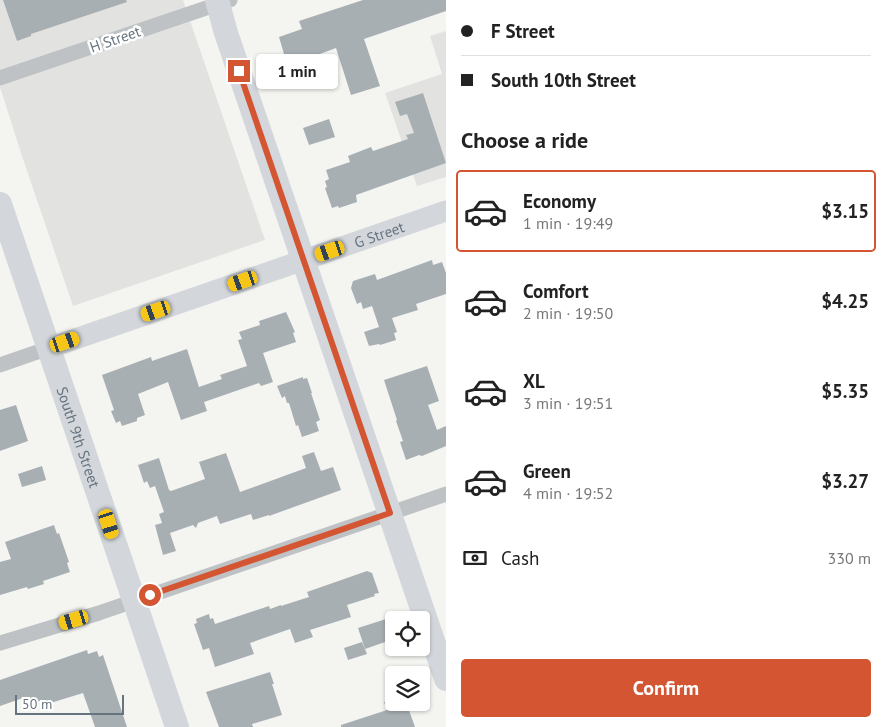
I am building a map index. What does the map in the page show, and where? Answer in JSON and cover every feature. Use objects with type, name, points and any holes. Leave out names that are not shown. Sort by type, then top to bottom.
[{"type":"main road","points":[[222,1],[226,33],[446,679]]},
{"type":"main road","name":"South 9th Street","points":[[0,204],[177,727]]},
{"type":"street","name":"H Street","points":[[0,78],[222,1]]},
{"type":"street","name":"G Street","points":[[0,364],[446,211]]},
{"type":"street","points":[[0,644],[134,601],[446,494]]},
{"type":"shaded area","points":[[0,0],[183,0],[265,240],[73,306],[0,87]]},
{"type":"shaded area","points":[[446,31],[446,177],[417,186],[385,93],[442,74],[430,36]]},
{"type":"building","points":[[3,0],[126,0],[127,2],[31,34],[31,36],[17,41]]},
{"type":"building","points":[[363,0],[446,0],[446,11],[364,39],[380,86],[351,95],[336,48],[309,58],[312,68],[301,72],[300,66],[293,69],[291,63],[287,64],[279,37],[302,29],[299,21]]},
{"type":"building","points":[[423,93],[446,163],[356,195],[357,202],[339,208],[338,206],[332,208],[325,188],[327,187],[325,181],[329,179],[326,170],[350,162],[348,156],[371,147],[373,151],[408,139],[406,135],[414,133],[407,114],[400,116],[395,102]]},
{"type":"building","points":[[329,119],[335,137],[309,145],[303,128]]},
{"type":"building","points":[[432,260],[433,265],[442,262],[446,273],[446,294],[416,304],[418,310],[392,318],[397,332],[394,333],[396,340],[369,346],[364,332],[379,327],[372,306],[363,309],[361,302],[357,304],[351,288],[353,281],[375,274],[377,280]]},
{"type":"building","points":[[286,312],[295,332],[293,333],[296,342],[263,353],[273,382],[261,386],[259,383],[204,402],[207,411],[181,420],[168,382],[138,394],[145,415],[137,418],[137,421],[122,426],[120,421],[116,423],[111,411],[114,410],[102,375],[151,357],[152,361],[187,349],[199,387],[222,379],[220,375],[247,366],[238,340],[242,339],[239,332],[260,325],[259,321]]},
{"type":"building","points":[[427,366],[439,401],[428,405],[437,430],[446,426],[446,446],[422,456],[419,455],[406,460],[400,442],[403,441],[384,380]]},
{"type":"building","points":[[303,377],[303,379],[307,378],[320,420],[316,422],[319,431],[302,437],[298,425],[296,426],[289,403],[287,403],[285,396],[282,398],[277,386]]},
{"type":"building","points":[[16,405],[28,441],[0,451],[0,410]]},
{"type":"building","points":[[314,452],[321,471],[333,467],[341,490],[269,516],[253,520],[251,514],[220,524],[217,516],[198,523],[196,528],[193,525],[170,533],[176,551],[163,555],[155,525],[162,523],[159,514],[164,512],[155,486],[150,488],[147,481],[144,483],[138,465],[159,458],[169,490],[171,491],[205,479],[199,462],[226,453],[240,492],[306,468],[302,456]]},
{"type":"building","points":[[42,466],[46,480],[22,487],[18,474]]},
{"type":"building","points":[[54,525],[57,534],[59,533],[69,562],[67,563],[70,572],[43,581],[44,584],[0,595],[0,562],[11,559],[5,542]]},
{"type":"building","points":[[367,571],[372,573],[379,593],[347,605],[351,617],[310,630],[313,637],[295,643],[290,629],[250,643],[254,654],[215,667],[209,648],[203,650],[194,624],[197,623],[196,619],[209,614],[210,619],[213,618],[215,624],[269,606],[270,609],[281,606],[309,597],[307,592]]},
{"type":"building","points":[[385,619],[385,642],[365,649],[358,628]]},
{"type":"building","points":[[362,642],[367,654],[348,660],[344,648]]},
{"type":"building","points":[[87,650],[88,654],[97,651],[99,657],[103,655],[127,727],[95,727],[83,693],[44,705],[42,700],[25,706],[23,698],[0,706],[0,680]]},
{"type":"building","points":[[270,672],[282,715],[252,724],[253,727],[219,727],[206,692]]},
{"type":"building","points":[[385,711],[409,711],[415,727],[341,727],[341,725]]},
{"type":"route","points":[[150,595],[390,513],[239,71]]}]
